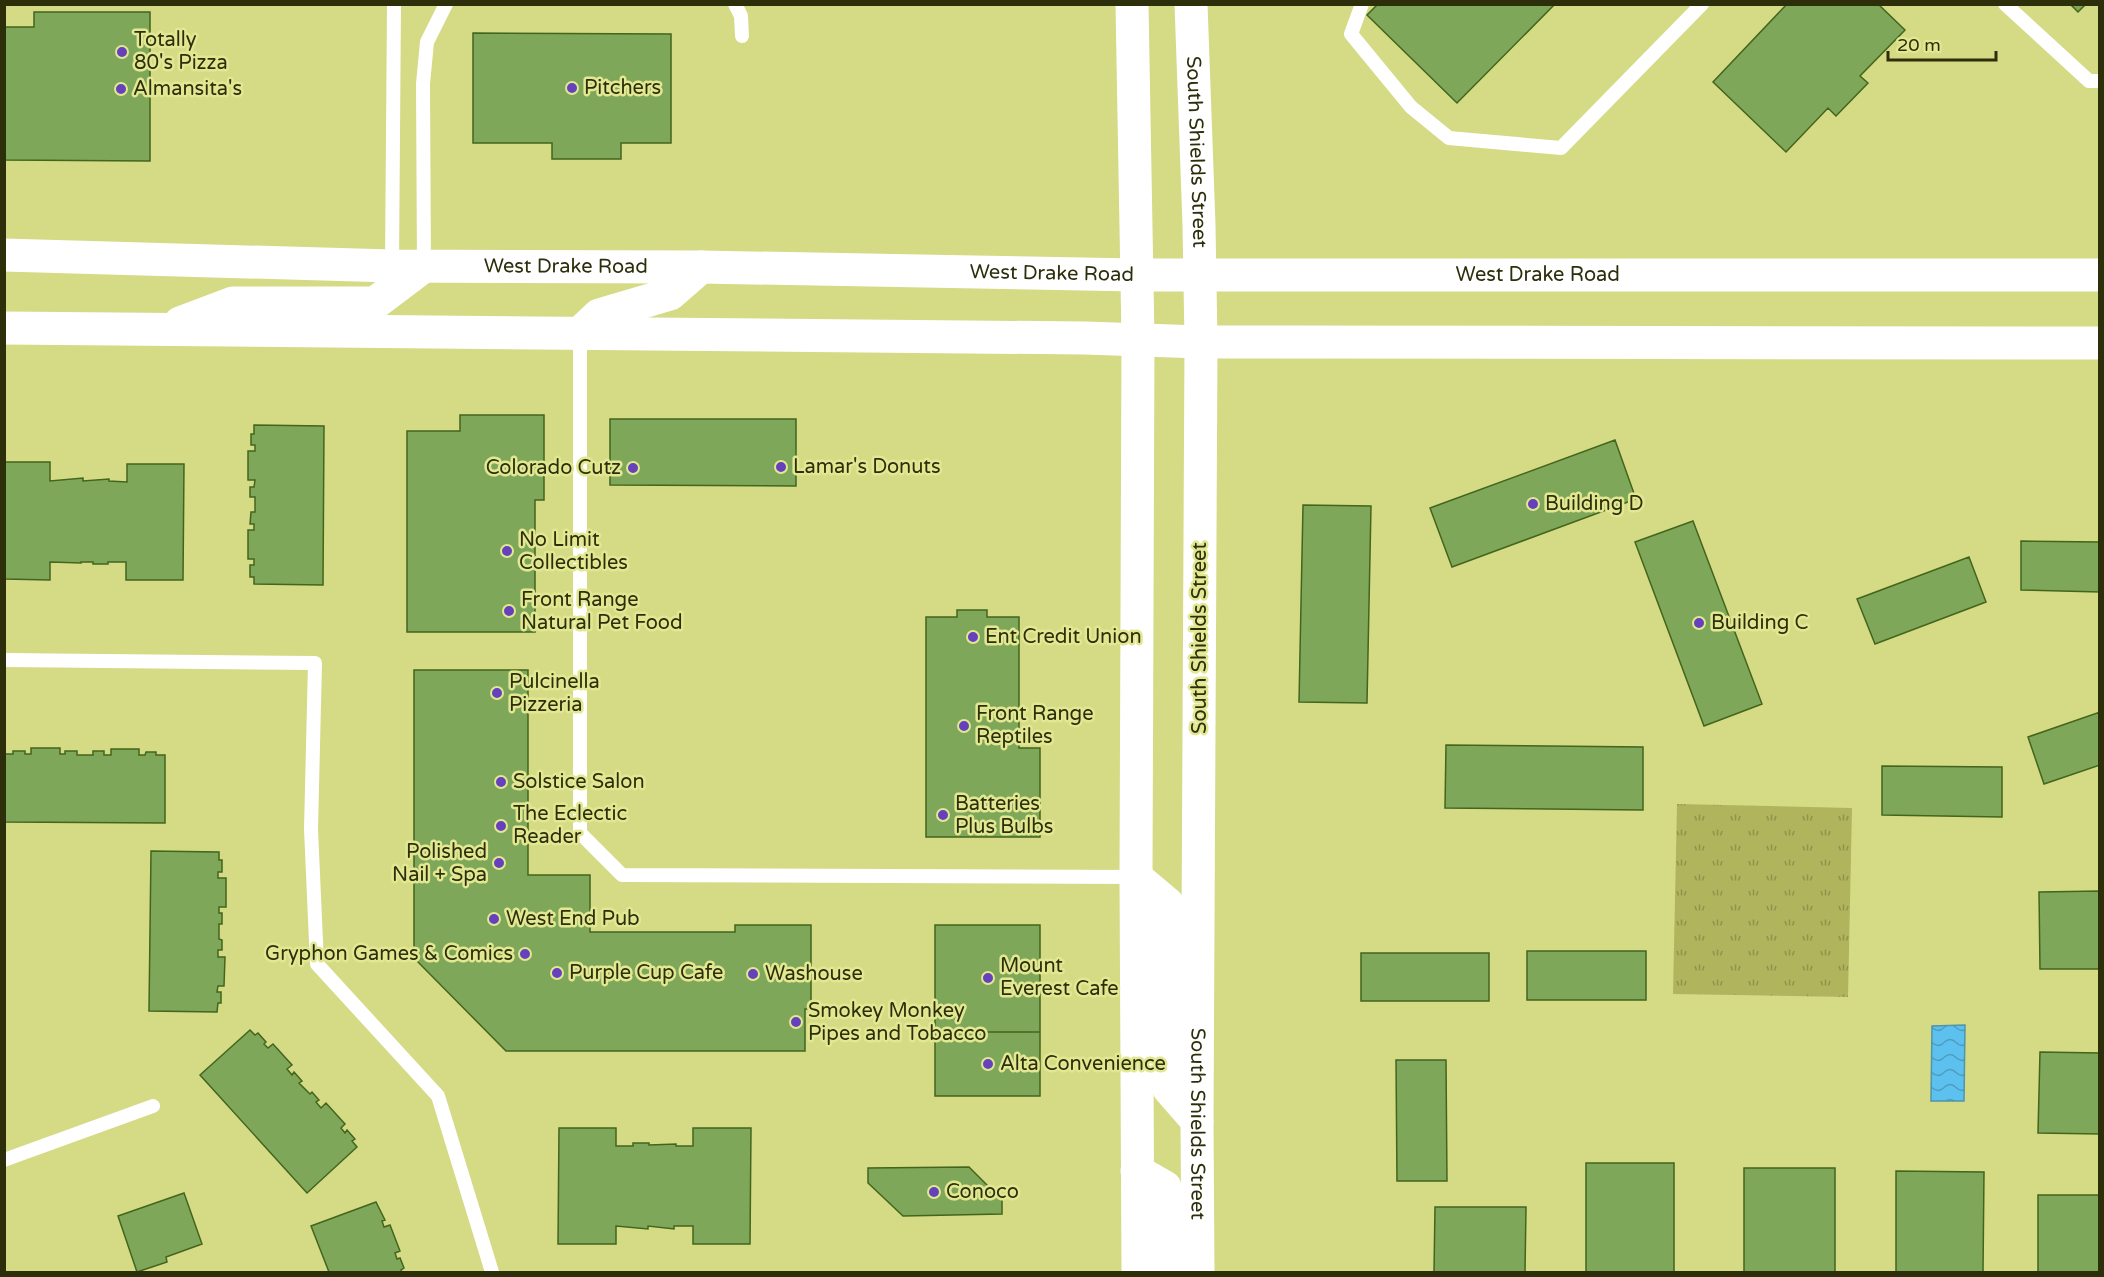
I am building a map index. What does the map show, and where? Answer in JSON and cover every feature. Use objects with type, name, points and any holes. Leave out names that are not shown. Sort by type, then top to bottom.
[{"type":"main road","points":[[1132,4],[1137,275],[1138,1272]]},
{"type":"main road","name":"South Shields Street","points":[[1191,4],[1201,342],[1198,1272]]},
{"type":"main road","name":"West Drake Road","points":[[4,255],[392,266],[701,267],[1137,275],[2100,275]]},
{"type":"main road","points":[[158,330],[233,303],[375,303],[424,266]]},
{"type":"main road","points":[[580,333],[599,315],[670,294],[701,267]]},
{"type":"main road","points":[[4,328],[1137,339],[1201,342],[2100,343]]},
{"type":"main road","points":[[1136,877],[1168,904],[1169,1089],[1197,1121]]},
{"type":"main road","points":[[1137,1171],[1166,1187],[1170,1272]]},
{"type":"lane","points":[[392,266],[394,4]]},
{"type":"lane","points":[[424,266],[423,84],[427,42],[446,4]]},
{"type":"lane","points":[[735,4],[741,16],[742,36]]},
{"type":"lane","points":[[1362,4],[1351,34],[1411,107],[1449,138],[1561,148],[1702,5]]},
{"type":"lane","points":[[2005,4],[2089,81],[2100,81]]},
{"type":"lane","points":[[580,333],[580,833],[622,875],[1136,877]]},
{"type":"lane","points":[[4,660],[315,663],[311,829],[317,964],[438,1096],[492,1272]]},
{"type":"lane","points":[[4,1160],[153,1106]]},
{"type":"green space","points":[[1677,804],[1852,808],[1848,997],[1673,994]]},
{"type":"water","points":[[1965,1025],[1964,1101],[1931,1101],[1932,1026]]},
{"type":"building","points":[[1378,4],[1555,4],[1457,103],[1367,15]]},
{"type":"building","points":[[1787,4],[1878,4],[1905,30],[1860,76],[1868,83],[1836,116],[1828,108],[1786,152],[1713,82]]},
{"type":"building","points":[[2070,4],[2086,4],[2078,12]]},
{"type":"building","points":[[34,12],[150,12],[150,161],[4,160],[4,27],[34,27]]},
{"type":"building","name":"Pitchers","points":[[473,33],[671,34],[671,143],[621,143],[621,159],[552,159],[552,143],[473,143]]},
{"type":"building","points":[[460,415],[544,415],[544,500],[535,500],[535,632],[407,632],[407,431],[460,431]]},
{"type":"building","points":[[610,419],[796,419],[796,486],[610,485]]},
{"type":"building","points":[[254,425],[324,426],[323,585],[254,584],[254,577],[250,577],[250,565],[254,565],[254,559],[248,559],[248,530],[254,530],[254,524],[250,524],[251,512],[255,512],[255,497],[250,497],[250,487],[254,487],[255,480],[248,480],[248,451],[255,451],[255,445],[251,445]]},
{"type":"building","name":"Building D","points":[[1615,440],[1636,499],[1452,567],[1430,508]]},
{"type":"building","points":[[4,462],[50,462],[50,481],[83,478],[83,481],[109,479],[109,481],[127,482],[127,464],[184,464],[183,580],[126,580],[126,562],[93,564],[93,562],[50,562],[50,580],[4,579]]},
{"type":"building","points":[[1303,505],[1371,506],[1367,703],[1299,702]]},
{"type":"building","name":"Building C","points":[[1693,521],[1762,704],[1704,726],[1635,542]]},
{"type":"building","points":[[2021,541],[2100,542],[2100,592],[2021,590]]},
{"type":"building","points":[[1969,557],[1986,602],[1875,644],[1857,599]]},
{"type":"building","points":[[957,610],[987,610],[987,617],[1019,617],[1019,748],[1040,748],[1040,837],[926,837],[926,617],[957,617]]},
{"type":"building","points":[[414,670],[528,670],[528,875],[590,875],[590,932],[735,932],[735,925],[811,925],[811,1009],[805,1009],[805,1051],[506,1051],[414,958]]},
{"type":"building","points":[[2100,712],[2100,765],[2044,784],[2028,737]]},
{"type":"building","points":[[1446,745],[1643,747],[1643,810],[1445,808]]},
{"type":"building","points":[[31,748],[60,748],[60,754],[65,754],[65,751],[77,751],[77,755],[93,755],[93,751],[104,751],[104,755],[111,755],[111,749],[139,749],[139,755],[156,752],[156,755],[165,755],[165,823],[5,822],[5,754],[25,751],[25,754],[31,754]]},
{"type":"building","points":[[1882,766],[2002,767],[2002,817],[1882,815]]},
{"type":"building","points":[[151,851],[219,852],[222,872],[218,872],[218,878],[226,878],[226,907],[219,907],[219,913],[222,913],[219,939],[222,940],[222,950],[218,950],[218,957],[225,957],[224,986],[218,986],[217,992],[221,992],[221,1003],[218,1003],[217,1012],[149,1011]]},
{"type":"building","points":[[2100,891],[2100,969],[2040,969],[2039,892]]},
{"type":"building","name":"Mount Everest Cafe","points":[[935,925],[1040,925],[1040,1032],[935,1032]]},
{"type":"building","points":[[1527,951],[1646,951],[1646,1000],[1527,1000]]},
{"type":"building","points":[[1361,953],[1489,953],[1489,1001],[1361,1001]]},
{"type":"building","points":[[250,1030],[255,1035],[258,1033],[268,1048],[273,1044],[292,1065],[287,1069],[292,1075],[294,1072],[302,1081],[299,1083],[310,1094],[312,1092],[319,1100],[316,1102],[321,1108],[326,1103],[345,1124],[341,1128],[345,1133],[347,1130],[355,1139],[352,1141],[357,1147],[307,1193],[200,1075]]},
{"type":"building","name":"Alta Convenience","points":[[935,1032],[1040,1032],[1040,1096],[935,1096]]},
{"type":"building","points":[[2040,1052],[2100,1053],[2100,1134],[2038,1133]]},
{"type":"building","points":[[1396,1060],[1446,1060],[1447,1181],[1397,1181]]},
{"type":"building","points":[[559,1128],[616,1128],[616,1146],[649,1143],[649,1145],[693,1146],[693,1128],[751,1128],[750,1244],[693,1244],[693,1226],[674,1226],[674,1229],[648,1226],[648,1229],[616,1226],[616,1244],[558,1244]]},
{"type":"building","points":[[1586,1163],[1674,1163],[1674,1272],[1586,1272]]},
{"type":"building","points":[[969,1167],[1002,1200],[1002,1214],[903,1216],[868,1183],[868,1168]]},
{"type":"building","points":[[1744,1168],[1835,1168],[1835,1272],[1744,1272]]},
{"type":"building","points":[[1896,1171],[1984,1172],[1983,1272],[1896,1272]]},
{"type":"building","points":[[184,1193],[202,1244],[166,1257],[167,1262],[137,1272],[118,1216]]},
{"type":"building","points":[[2038,1195],[2100,1195],[2100,1272],[2038,1272]]},
{"type":"building","points":[[376,1202],[385,1220],[382,1221],[384,1227],[390,1225],[400,1251],[395,1253],[404,1268],[402,1272],[329,1272],[311,1226]]},
{"type":"building","points":[[1435,1207],[1526,1207],[1525,1272],[1434,1272]]},
{"type":"place","name":"Totally 80's Pizza","points":[[122,52]]},
{"type":"place","name":"Pitchers","points":[[572,88]]},
{"type":"place","name":"Almansita's","points":[[121,89]]},
{"type":"place","name":"Lamar's Donuts","points":[[781,467]]},
{"type":"place","name":"Colorado Cutz","points":[[633,468]]},
{"type":"place","name":"Building D","points":[[1533,504]]},
{"type":"place","name":"No Limit Collectibles","points":[[507,551]]},
{"type":"place","name":"Front Range Natural Pet Food","points":[[509,611]]},
{"type":"place","name":"Building C","points":[[1699,623]]},
{"type":"place","name":"Ent Credit Union","points":[[973,637]]},
{"type":"place","name":"Pulcinella Pizzeria","points":[[497,693]]},
{"type":"place","name":"Front Range Reptiles","points":[[964,726]]},
{"type":"place","name":"Solstice Salon","points":[[501,782]]},
{"type":"place","name":"Batteries Plus Bulbs","points":[[943,815]]},
{"type":"place","name":"The Eclectic Reader","points":[[501,826]]},
{"type":"place","name":"Polished Nail + Spa","points":[[499,863]]},
{"type":"place","name":"West End Pub","points":[[494,919]]},
{"type":"place","name":"Gryphon Games & Comics","points":[[525,954]]},
{"type":"place","name":"Purple Cup Cafe","points":[[557,973]]},
{"type":"place","name":"Washouse","points":[[753,974]]},
{"type":"place","name":"Mount Everest Cafe","points":[[988,978]]},
{"type":"place","name":"Smokey Monkey Pipes and Tobacco","points":[[796,1022]]},
{"type":"place","name":"Alta Convenience","points":[[988,1064]]},
{"type":"place","name":"Conoco","points":[[934,1192]]}]
